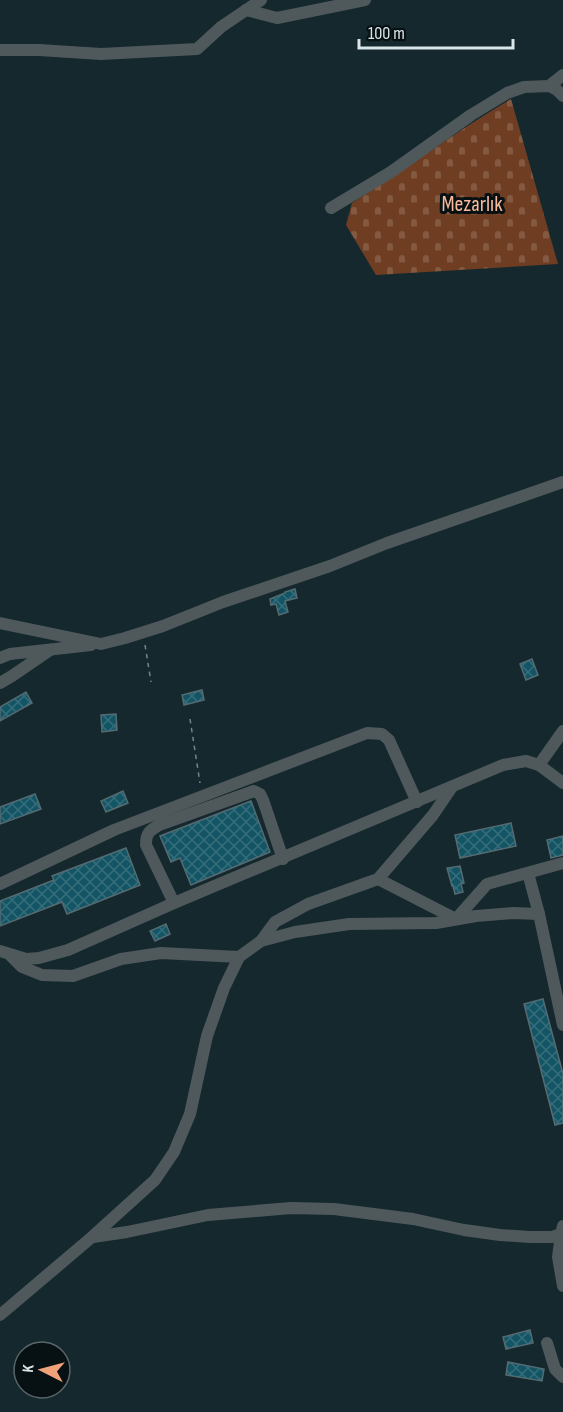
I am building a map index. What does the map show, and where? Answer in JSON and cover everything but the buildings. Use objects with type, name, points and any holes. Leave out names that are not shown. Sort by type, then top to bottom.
[{"type":"street","points":[[0,50],[101,54],[197,50],[221,27],[261,0]]},
{"type":"street","points":[[246,10],[276,18],[365,0]]},
{"type":"street","points":[[549,86],[563,75]]},
{"type":"street","points":[[331,208],[391,172],[471,115],[507,93],[524,87],[549,86],[563,96]]},
{"type":"street","points":[[0,658],[10,654],[101,644],[144,632],[223,602],[330,566],[387,543],[563,482]]},
{"type":"street","points":[[0,623],[101,644]]},
{"type":"street","points":[[0,682],[51,650]]},
{"type":"street","points":[[539,765],[563,731]]},
{"type":"street","points":[[0,884],[114,830],[367,733],[382,734],[389,740],[417,802]]},
{"type":"street","points":[[5,953],[26,959],[68,950],[174,903],[504,765],[526,761],[539,765],[563,783]]},
{"type":"street","points":[[0,1315],[155,1180],[174,1152],[190,1114],[210,1027],[224,988],[239,957],[261,941],[275,922],[308,904],[378,879],[433,815],[452,787]]},
{"type":"street","points":[[174,903],[146,845],[146,837],[150,830],[159,825],[254,791],[260,794],[263,800],[283,859]]},
{"type":"street","points":[[456,920],[487,884],[563,863]]},
{"type":"street","points":[[528,873],[563,1025]]},
{"type":"street","points":[[378,879],[456,920]]},
{"type":"street","points":[[261,941],[295,932],[349,924],[436,923],[513,913],[539,914]]},
{"type":"street","points":[[5,953],[22,967],[42,975],[73,976],[121,959],[161,953],[239,957]]},
{"type":"street","points":[[92,1237],[208,1215],[291,1208],[334,1209],[413,1219],[500,1235],[552,1237],[562,1232]]},
{"type":"street","points":[[562,1232],[558,1257],[563,1286]]},
{"type":"street","points":[[548,1343],[555,1369],[563,1377]]},
{"type":"path","points":[[144,632],[151,682]]},
{"type":"path","points":[[190,719],[202,796]]},
{"type":"green space","name":"Mezarlık","points":[[511,99],[558,264],[376,275],[346,225],[352,203]]}]
